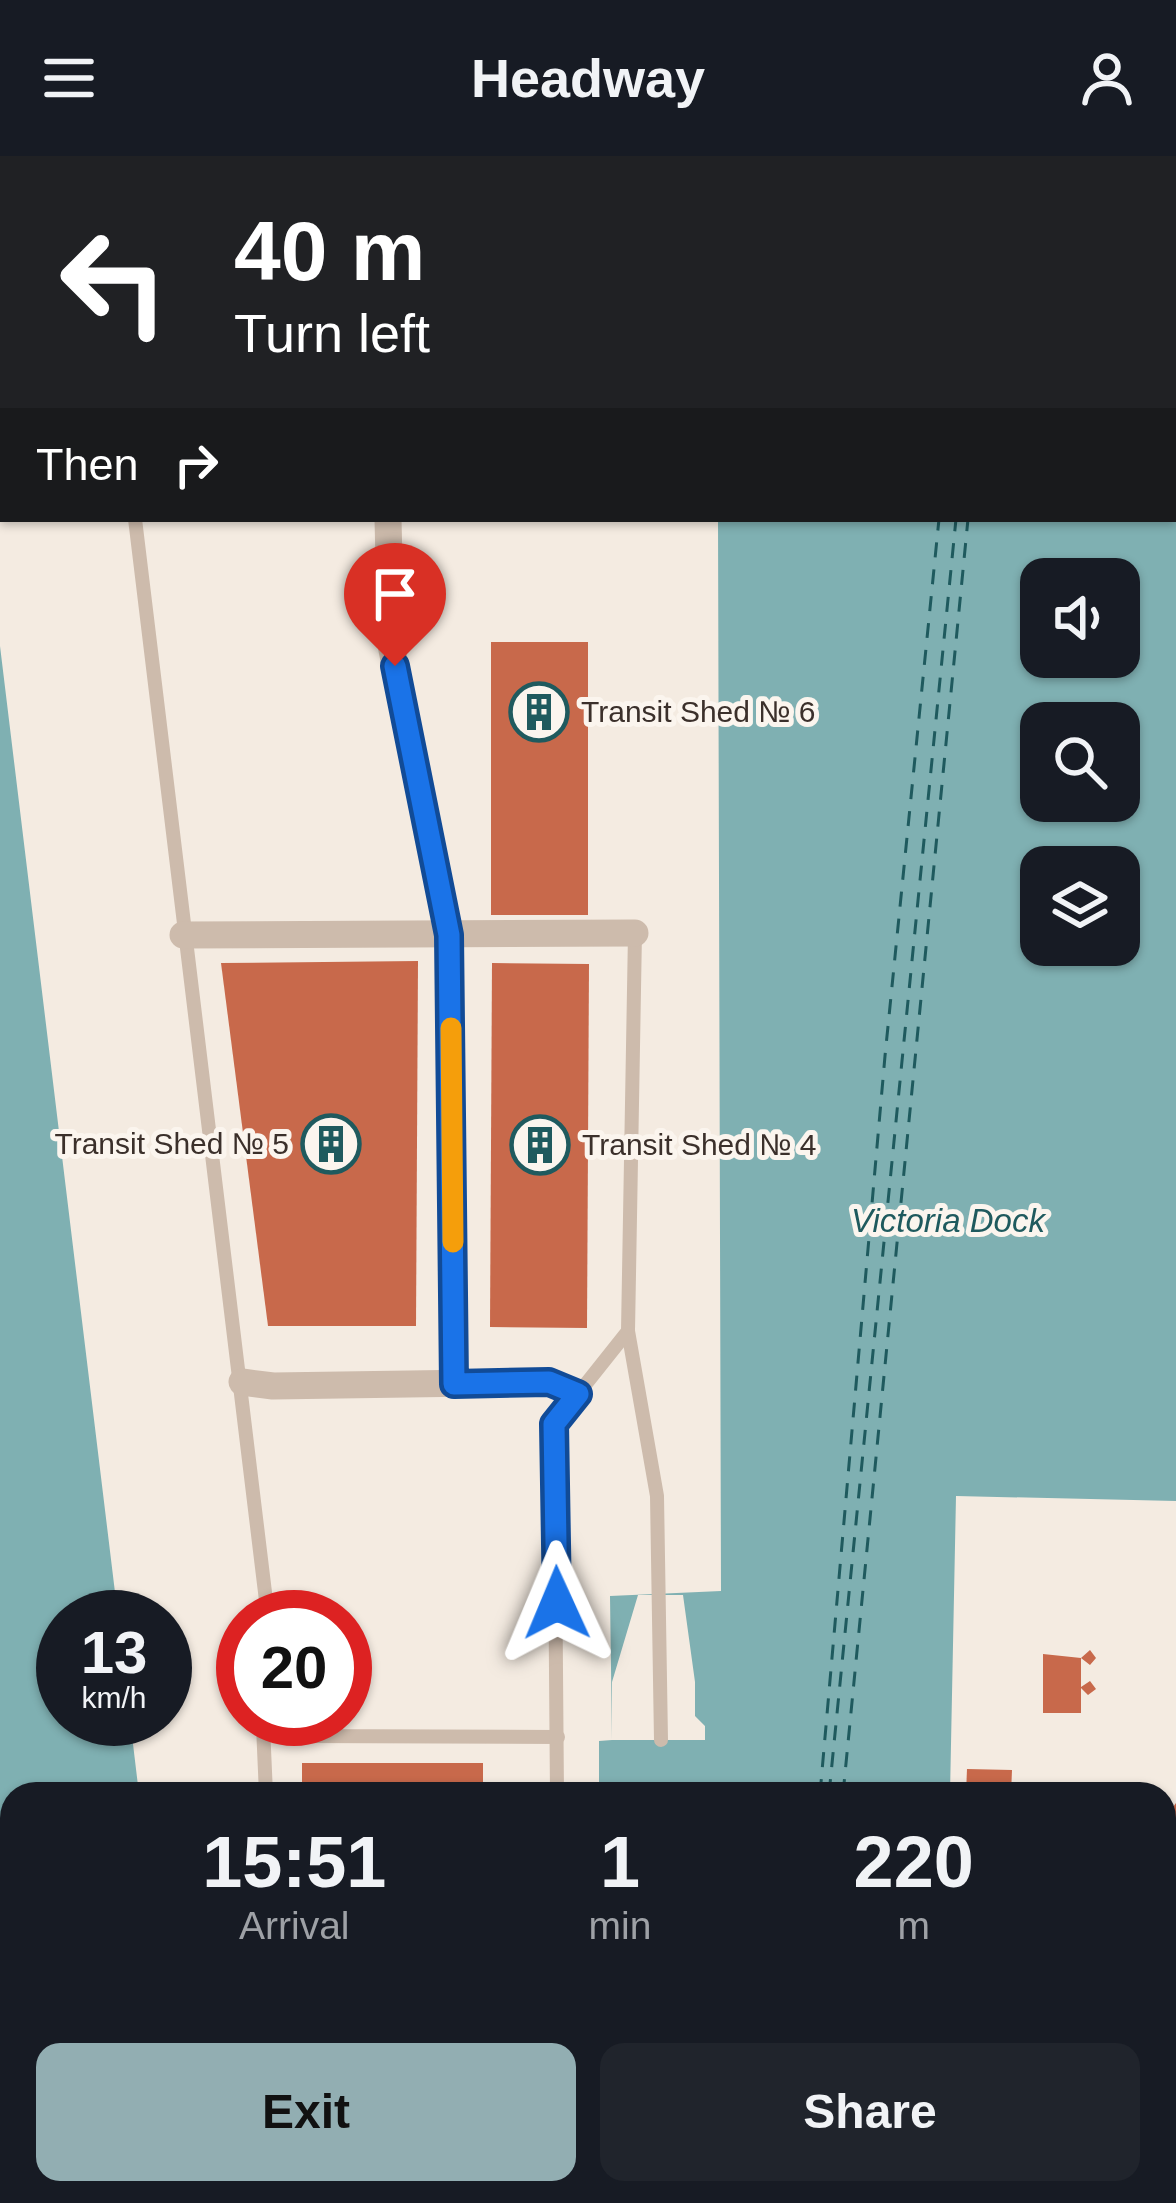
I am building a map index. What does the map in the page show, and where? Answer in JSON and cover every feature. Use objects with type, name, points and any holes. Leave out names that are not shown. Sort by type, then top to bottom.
[{"type":"street","points":[[388,522],[392,645],[449,935],[454,1384]]},
{"type":"street","points":[[183,935],[635,933]]},
{"type":"street","points":[[242,1382],[273,1386],[549,1382],[578,1394]]},
{"type":"lane","points":[[135,522],[265,1590]]},
{"type":"lane","points":[[635,933],[628,1331],[657,1496],[661,1740]]},
{"type":"lane","points":[[556,1782],[554,1424],[628,1331]]},
{"type":"lane","points":[[372,1730],[558,1737]]},
{"type":"lane","points":[[264,1746],[265,1782]]},
{"type":"water","name":"Victoria Dock","points":[[718,522],[1176,522],[1176,1501],[956,1496],[950,1782],[599,1782],[599,1741],[612,1740],[610,1596],[721,1591]]},
{"type":"water","points":[[0,646],[115,1590],[36,1590],[36,1746],[133,1746],[138,1782],[0,1782]]},
{"type":"pier","points":[[638,1595],[683,1595],[695,1716],[705,1726],[705,1740],[612,1740],[612,1682]]},
{"type":"building","name":"Transit Shed № 6","points":[[491,642],[588,642],[588,915],[491,915]]},
{"type":"building","name":"Transit Shed № 5","points":[[418,961],[416,1326],[268,1326],[221,963]]},
{"type":"building","name":"Transit Shed № 4","points":[[492,963],[589,964],[587,1328],[490,1327]]},
{"type":"building","points":[[1090,1650],[1096,1658],[1090,1665],[1081,1658]]},
{"type":"building","points":[[1043,1654],[1081,1658],[1081,1687],[1090,1681],[1096,1689],[1088,1695],[1081,1688],[1081,1713],[1043,1713]]},
{"type":"building","points":[[302,1763],[483,1763],[483,1782],[302,1782]]},
{"type":"building","points":[[967,1769],[1012,1770],[1012,1782],[966,1782]]},
{"type":"ferry route","points":[[821,1782],[885,1056],[939,522]]},
{"type":"ferry route","points":[[830,1782],[956,522]]},
{"type":"ferry route","points":[[844,1782],[968,522]]},
{"type":"slow traffic","points":[[451,1028],[453,1242]]},
{"type":"place","name":"Transit Shed № 6","points":[[539,712]]},
{"type":"place","name":"Transit Shed № 5","points":[[331,1144]]},
{"type":"place","name":"Transit Shed № 4","points":[[540,1145]]},
{"type":"route","points":[[395,666],[449,935],[454,1384],[549,1382],[578,1394],[554,1424],[557,1603]]}]
